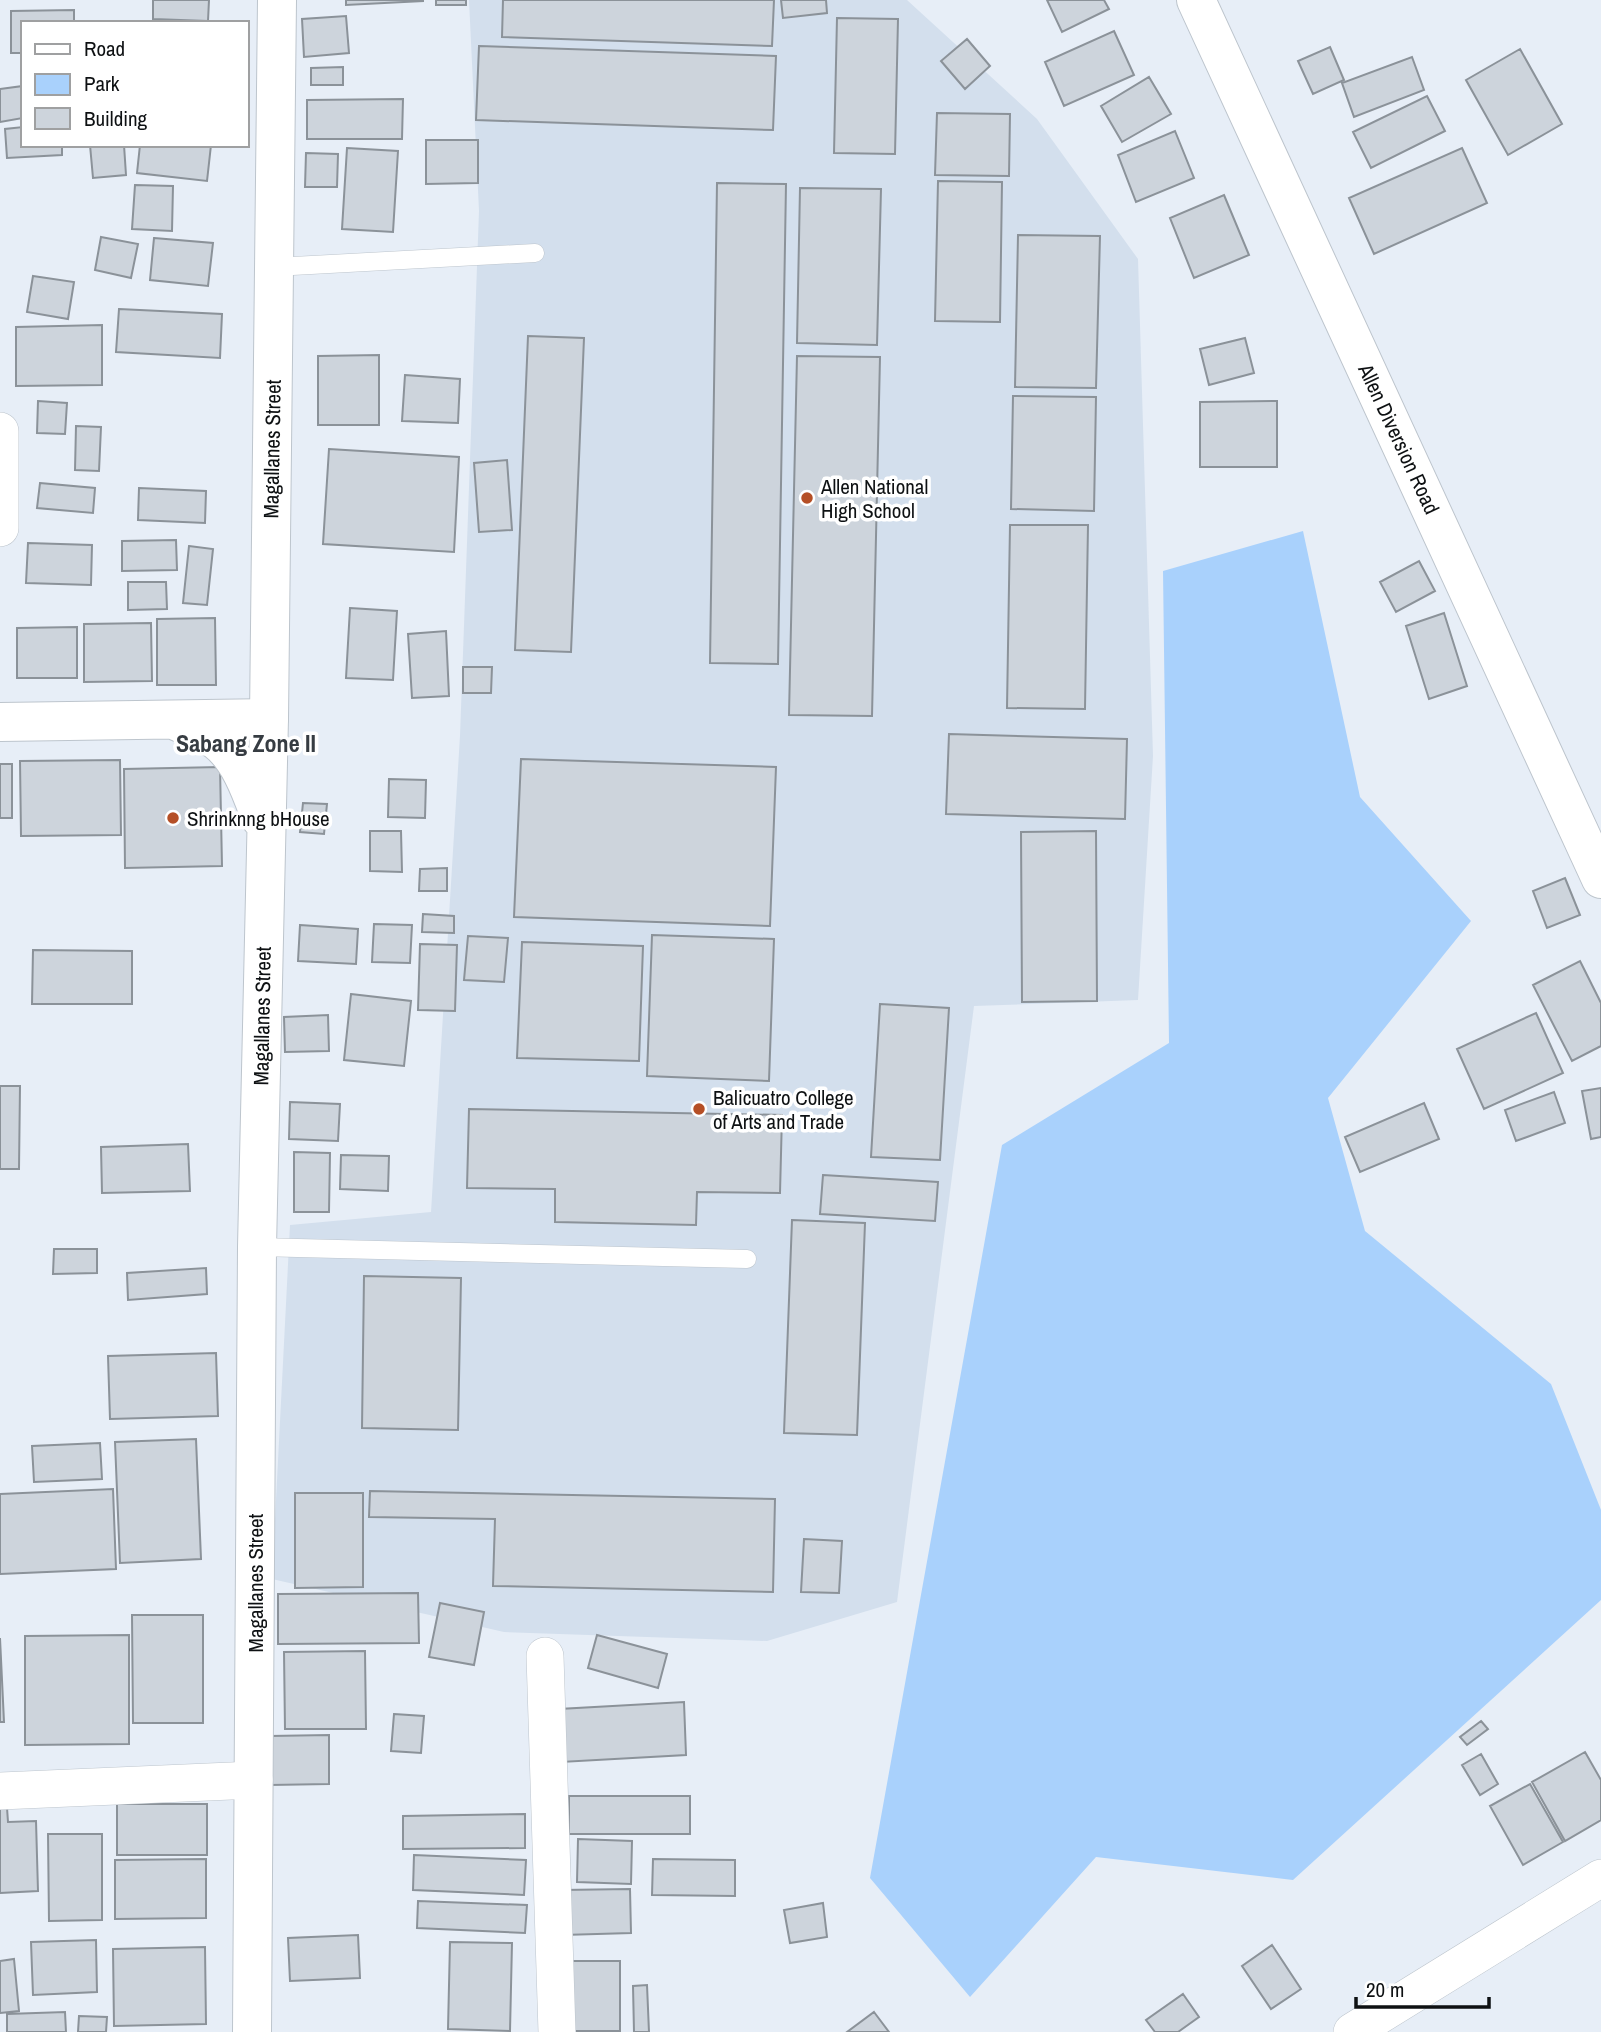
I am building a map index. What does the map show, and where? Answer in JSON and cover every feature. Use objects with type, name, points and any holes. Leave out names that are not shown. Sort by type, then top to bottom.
[{"type":"main road","name":"Magallanes Street","points":[[252,2032],[257,1247],[269,718],[277,0]]},
{"type":"main road","name":"Allen Diversion Road","points":[[1196,0],[1601,879]]},
{"type":"main road","points":[[0,722],[269,718]]},
{"type":"main road","points":[[171,719],[217,741],[231,756],[247,782],[266,834]]},
{"type":"street","points":[[0,431],[0,528]]},
{"type":"street","points":[[545,1656],[557,2032]]},
{"type":"street","points":[[0,1791],[254,1780]]},
{"type":"street","points":[[1352,2032],[1601,1878]]},
{"type":"lane","points":[[274,267],[535,253]]},
{"type":"lane","points":[[257,1247],[747,1259]]},
{"type":"shaded area","points":[[469,0],[907,0],[1037,119],[1138,259],[1153,756],[1138,1000],[974,1006],[897,1602],[767,1641],[504,1632],[272,1579],[290,1225],[431,1212],[460,736],[479,211]]},
{"type":"green space","points":[[1303,531],[1360,797],[1471,921],[1328,1098],[1365,1231],[1551,1384],[1601,1510],[1601,1600],[1293,1880],[1096,1857],[970,1997],[870,1878],[1002,1145],[1169,1043],[1163,571]]},
{"type":"building","points":[[153,0],[209,0],[208,21],[153,19]]},
{"type":"building","points":[[346,0],[423,0],[423,1],[346,5]]},
{"type":"building","points":[[436,0],[466,0],[466,5],[436,5]]},
{"type":"building","points":[[503,0],[774,0],[772,46],[502,37]]},
{"type":"building","points":[[781,0],[826,0],[827,13],[783,18]]},
{"type":"building","points":[[1047,0],[1104,0],[1109,9],[1062,32]]},
{"type":"building","points":[[74,10],[74,21],[21,21],[21,53],[11,53],[11,11]]},
{"type":"building","points":[[346,16],[349,53],[304,57],[302,19]]},
{"type":"building","points":[[837,18],[898,19],[895,154],[834,153]]},
{"type":"building","points":[[1114,31],[1134,75],[1064,106],[1045,62]]},
{"type":"building","points":[[967,39],[990,66],[965,89],[941,61]]},
{"type":"building","points":[[479,46],[776,56],[773,130],[476,120]]},
{"type":"building","points":[[1330,47],[1344,80],[1313,94],[1298,61]]},
{"type":"building","points":[[1520,49],[1562,124],[1508,155],[1466,80]]},
{"type":"building","points":[[1412,57],[1424,90],[1354,117],[1342,83]]},
{"type":"building","points":[[343,67],[343,85],[311,85],[311,68]]},
{"type":"building","points":[[1149,77],[1171,114],[1122,142],[1101,106]]},
{"type":"building","points":[[21,86],[21,118],[0,122],[0,89]]},
{"type":"building","points":[[1427,96],[1445,131],[1371,168],[1353,132]]},
{"type":"building","points":[[403,99],[402,139],[307,139],[307,100]]},
{"type":"building","points":[[937,113],[1010,114],[1009,176],[935,175]]},
{"type":"building","points":[[21,127],[21,147],[62,147],[62,155],[7,158],[5,129]]},
{"type":"building","points":[[1175,131],[1194,178],[1136,202],[1118,155]]},
{"type":"building","points":[[426,140],[478,140],[478,183],[426,184]]},
{"type":"building","points":[[90,147],[124,147],[126,175],[93,178]]},
{"type":"building","points":[[140,147],[211,147],[207,181],[137,173]]},
{"type":"building","points":[[347,148],[398,151],[393,232],[342,229]]},
{"type":"building","points":[[1462,148],[1487,203],[1374,254],[1349,198]]},
{"type":"building","points":[[306,153],[338,154],[337,187],[305,187]]},
{"type":"building","points":[[938,181],[1002,182],[1000,322],[935,321]]},
{"type":"building","points":[[717,183],[786,184],[778,664],[710,663]]},
{"type":"building","points":[[135,185],[173,186],[172,231],[132,229]]},
{"type":"building","points":[[800,188],[881,189],[877,345],[797,343]]},
{"type":"building","points":[[1224,195],[1249,255],[1194,278],[1170,218]]},
{"type":"building","points":[[1018,235],[1100,236],[1096,388],[1015,387]]},
{"type":"building","points":[[101,237],[138,244],[131,278],[95,270]]},
{"type":"building","points":[[154,238],[213,243],[208,286],[150,280]]},
{"type":"building","points":[[33,276],[74,282],[68,319],[27,312]]},
{"type":"building","points":[[119,309],[222,314],[220,358],[116,352]]},
{"type":"building","points":[[102,325],[102,385],[16,386],[16,327]]},
{"type":"building","points":[[528,336],[584,338],[571,652],[515,650]]},
{"type":"building","points":[[1245,338],[1254,373],[1209,385],[1200,349]]},
{"type":"building","points":[[379,355],[379,425],[318,425],[318,356]]},
{"type":"building","points":[[797,356],[880,357],[872,716],[789,715]]},
{"type":"building","points":[[405,375],[460,379],[458,423],[402,421]]},
{"type":"building","points":[[1013,396],[1096,397],[1094,511],[1011,509]]},
{"type":"building","points":[[38,401],[67,403],[65,434],[37,433]]},
{"type":"building","points":[[1277,401],[1277,467],[1200,467],[1200,402]]},
{"type":"building","points":[[76,426],[101,427],[99,471],[75,470]]},
{"type":"building","points":[[329,449],[459,457],[454,552],[323,544]]},
{"type":"building","points":[[507,460],[512,530],[479,532],[474,463]]},
{"type":"building","points":[[40,483],[95,488],[93,513],[37,508]]},
{"type":"building","points":[[139,488],[206,491],[205,523],[138,520]]},
{"type":"building","points":[[1010,525],[1088,525],[1085,709],[1007,708]]},
{"type":"building","points":[[176,540],[177,570],[122,571],[122,541]]},
{"type":"building","points":[[28,543],[92,545],[91,585],[26,583]]},
{"type":"building","points":[[189,546],[213,549],[207,605],[183,603]]},
{"type":"building","points":[[1419,561],[1435,591],[1396,612],[1380,582]]},
{"type":"building","points":[[128,582],[166,582],[167,609],[128,610]]},
{"type":"building","points":[[350,608],[397,611],[393,680],[346,678]]},
{"type":"building","points":[[1444,613],[1467,686],[1429,699],[1406,626]]},
{"type":"building","points":[[215,618],[216,685],[157,685],[157,619]]},
{"type":"building","points":[[151,623],[152,681],[84,682],[84,624]]},
{"type":"building","points":[[77,627],[77,678],[17,678],[17,628]]},
{"type":"building","points":[[446,631],[449,696],[412,698],[408,634]]},
{"type":"building","points":[[463,667],[492,667],[491,693],[463,693]]},
{"type":"building","points":[[949,734],[1127,739],[1125,819],[946,814]]},
{"type":"building","points":[[521,759],[776,767],[770,926],[514,917]]},
{"type":"building","points":[[120,760],[121,835],[21,836],[20,761]]},
{"type":"building","points":[[0,764],[12,764],[12,818],[0,818]]},
{"type":"building","name":"Shrinknng bHouse","points":[[220,767],[222,866],[125,868],[124,769]]},
{"type":"building","points":[[389,779],[426,780],[425,818],[388,817]]},
{"type":"building","points":[[303,803],[327,804],[324,834],[300,832]]},
{"type":"building","points":[[370,831],[401,831],[402,872],[370,871]]},
{"type":"building","points":[[1096,831],[1097,1001],[1022,1002],[1021,832]]},
{"type":"building","points":[[447,868],[447,891],[419,891],[420,869]]},
{"type":"building","points":[[1565,878],[1580,915],[1547,928],[1533,891]]},
{"type":"building","points":[[423,914],[454,916],[454,933],[422,932]]},
{"type":"building","points":[[374,924],[412,925],[410,963],[372,962]]},
{"type":"building","points":[[300,925],[358,929],[356,964],[298,961]]},
{"type":"building","points":[[652,935],[774,939],[769,1081],[647,1076]]},
{"type":"building","points":[[468,936],[508,938],[504,982],[464,980]]},
{"type":"building","points":[[522,942],[643,946],[639,1061],[517,1058]]},
{"type":"building","points":[[420,944],[457,945],[455,1011],[418,1010]]},
{"type":"building","points":[[33,950],[132,951],[132,1004],[32,1004]]},
{"type":"building","points":[[1580,961],[1601,1003],[1601,1046],[1572,1061],[1533,985]]},
{"type":"building","points":[[351,994],[411,1001],[404,1066],[344,1060]]},
{"type":"building","points":[[880,1004],[949,1008],[940,1160],[871,1157]]},
{"type":"building","points":[[1536,1013],[1563,1073],[1484,1109],[1457,1049]]},
{"type":"building","points":[[328,1015],[329,1051],[285,1052],[284,1017]]},
{"type":"building","points":[[0,1086],[20,1086],[19,1169],[0,1169]]},
{"type":"building","points":[[1601,1088],[1601,1137],[1591,1139],[1582,1091]]},
{"type":"building","points":[[1554,1092],[1565,1123],[1516,1141],[1505,1110]]},
{"type":"building","points":[[290,1102],[340,1104],[338,1141],[289,1139]]},
{"type":"building","points":[[1424,1103],[1439,1139],[1360,1172],[1345,1137]]},
{"type":"building","points":[[469,1109],[782,1115],[780,1193],[697,1192],[696,1225],[555,1222],[555,1189],[467,1188]]},
{"type":"building","points":[[188,1144],[190,1191],[102,1193],[101,1147]]},
{"type":"building","points":[[294,1152],[330,1153],[329,1212],[294,1212]]},
{"type":"building","points":[[341,1155],[389,1156],[388,1191],[340,1189]]},
{"type":"building","points":[[823,1175],[938,1182],[935,1221],[820,1214]]},
{"type":"building","points":[[792,1220],[865,1223],[857,1435],[784,1433]]},
{"type":"building","points":[[54,1249],[97,1249],[97,1273],[53,1274]]},
{"type":"building","points":[[206,1268],[207,1294],[128,1300],[127,1273]]},
{"type":"building","points":[[364,1276],[461,1278],[458,1430],[362,1428]]},
{"type":"building","points":[[216,1353],[218,1416],[110,1419],[108,1356]]},
{"type":"building","points":[[196,1439],[201,1559],[120,1563],[115,1442]]},
{"type":"building","points":[[100,1443],[102,1479],[34,1482],[32,1446]]},
{"type":"building","points":[[113,1489],[116,1569],[0,1574],[0,1494]]},
{"type":"building","points":[[370,1491],[775,1499],[773,1592],[493,1586],[495,1519],[369,1517]]},
{"type":"building","points":[[295,1493],[363,1493],[363,1587],[295,1588]]},
{"type":"building","points":[[804,1539],[842,1541],[839,1593],[801,1592]]},
{"type":"building","points":[[418,1593],[419,1643],[278,1644],[278,1594]]},
{"type":"building","points":[[440,1603],[484,1612],[474,1665],[429,1657]]},
{"type":"building","points":[[132,1615],[203,1615],[203,1723],[133,1723]]},
{"type":"building","points":[[129,1635],[129,1744],[25,1745],[25,1636]]},
{"type":"building","points":[[597,1635],[667,1654],[658,1688],[588,1668]]},
{"type":"building","points":[[0,1638],[4,1722],[0,1722]]},
{"type":"building","points":[[365,1651],[366,1729],[285,1729],[284,1652]]},
{"type":"building","points":[[684,1702],[686,1755],[561,1762],[559,1709]]},
{"type":"building","points":[[394,1714],[424,1716],[421,1753],[391,1751]]},
{"type":"building","points":[[1481,1721],[1488,1729],[1467,1745],[1460,1737]]},
{"type":"building","points":[[329,1735],[329,1784],[270,1785],[270,1736]]},
{"type":"building","points":[[1585,1752],[1601,1780],[1601,1820],[1565,1841],[1532,1782]]},
{"type":"building","points":[[1481,1754],[1498,1784],[1480,1795],[1462,1765]]},
{"type":"building","points":[[1530,1784],[1563,1842],[1523,1865],[1490,1806]]},
{"type":"building","points":[[0,1793],[6,1793],[8,1822],[36,1821],[38,1891],[0,1893]]},
{"type":"building","points":[[569,1796],[690,1796],[690,1834],[569,1834]]},
{"type":"building","points":[[117,1804],[207,1804],[207,1855],[117,1855]]},
{"type":"building","points":[[525,1814],[525,1848],[403,1849],[403,1816]]},
{"type":"building","points":[[48,1834],[102,1834],[102,1920],[49,1921]]},
{"type":"building","points":[[578,1839],[632,1841],[631,1884],[577,1882]]},
{"type":"building","points":[[414,1855],[526,1860],[524,1895],[413,1890]]},
{"type":"building","points":[[206,1859],[206,1918],[115,1919],[115,1860]]},
{"type":"building","points":[[653,1859],[735,1860],[735,1896],[652,1895]]},
{"type":"building","points":[[630,1889],[631,1933],[563,1935],[562,1890]]},
{"type":"building","points":[[418,1901],[527,1905],[525,1933],[417,1928]]},
{"type":"building","points":[[823,1903],[827,1937],[790,1943],[784,1910]]},
{"type":"building","points":[[358,1935],[360,1978],[290,1981],[288,1938]]},
{"type":"building","points":[[96,1940],[97,1992],[33,1995],[31,1942]]},
{"type":"building","points":[[450,1942],[512,1943],[510,2031],[448,2029]]},
{"type":"building","points":[[1272,1945],[1301,1989],[1271,2009],[1242,1966]]},
{"type":"building","points":[[205,1947],[206,2024],[114,2026],[113,1949]]},
{"type":"building","points":[[14,1959],[19,2011],[0,2013],[0,1961]]},
{"type":"building","points":[[565,1961],[620,1961],[620,2031],[565,2031]]},
{"type":"building","points":[[647,1985],[649,2032],[634,2032],[633,1986]]},
{"type":"building","points":[[1183,1994],[1199,2017],[1178,2032],[1155,2032],[1146,2020]]},
{"type":"building","points":[[65,2012],[66,2032],[7,2032],[7,2014]]},
{"type":"building","points":[[874,2012],[889,2032],[847,2032]]},
{"type":"building","points":[[79,2016],[107,2017],[106,2032],[78,2032]]},
{"type":"place","name":"Allen National High School","points":[[807,498]]},
{"type":"place","name":"Shrinknng bHouse","points":[[173,818]]},
{"type":"place","name":"Balicuatro College of Arts and Trade","points":[[699,1109]]},
{"type":"district","name":"Sabang Zone II","points":[[246,743]]}]
